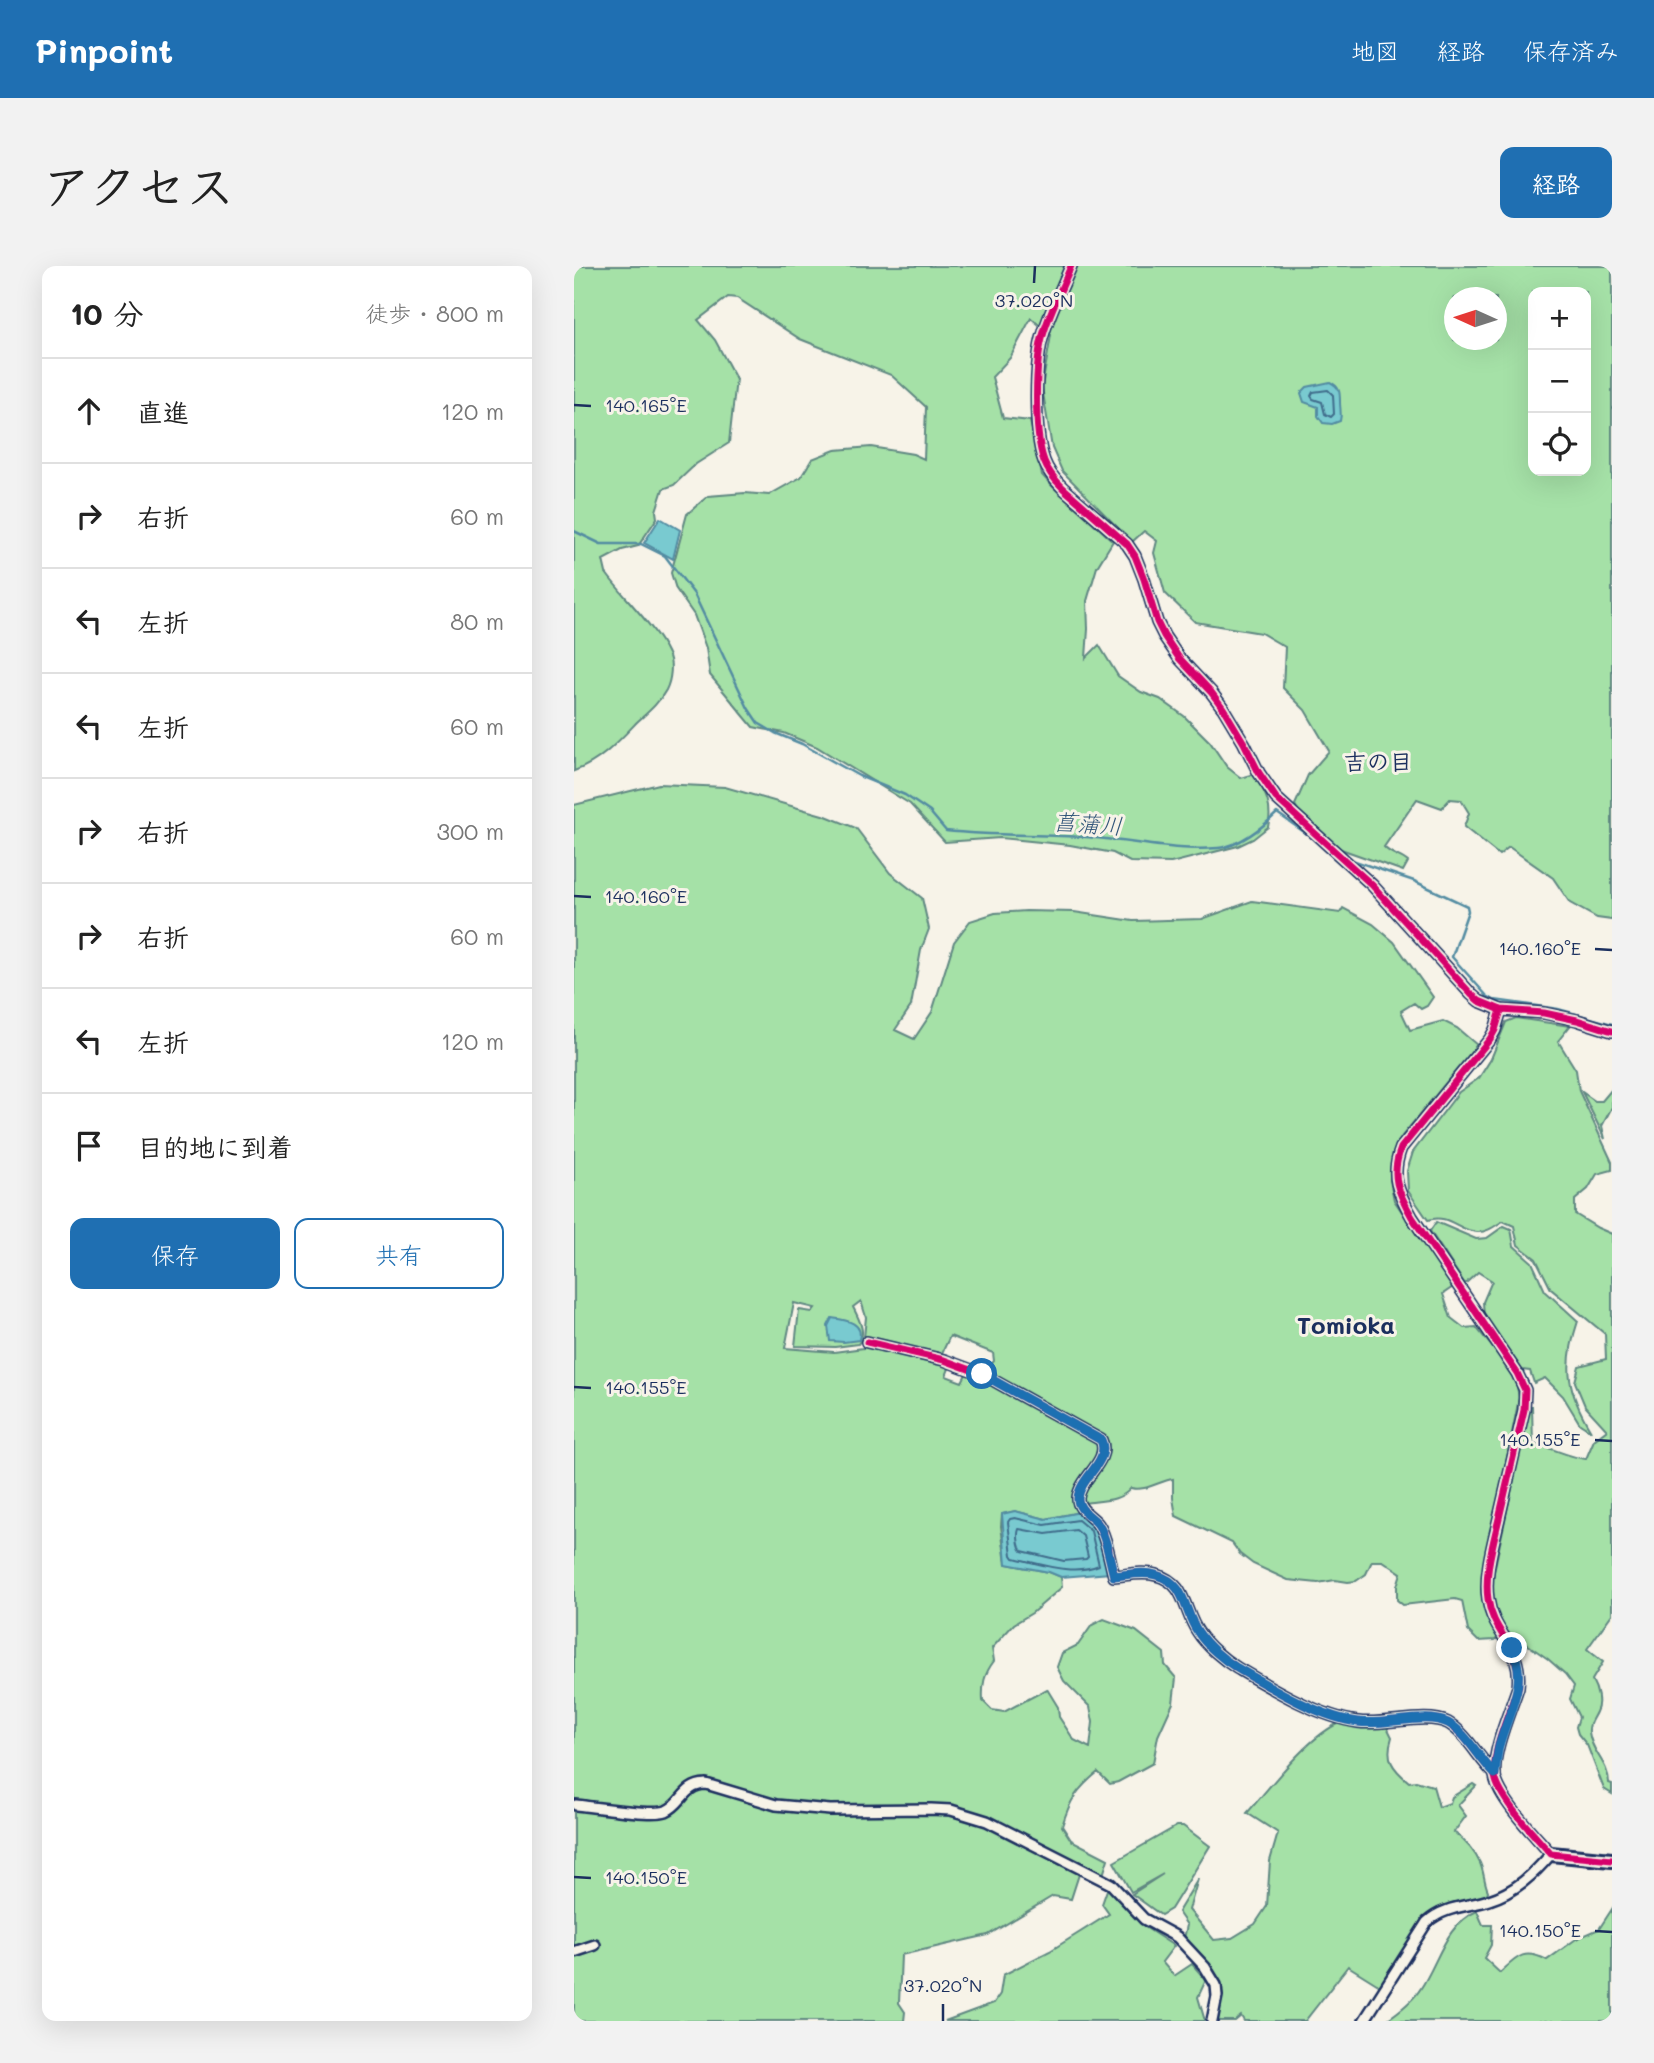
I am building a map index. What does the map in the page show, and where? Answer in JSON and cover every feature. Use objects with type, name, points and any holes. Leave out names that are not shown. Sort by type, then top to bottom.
[{"type":"street","points":[[1071,266],[1044,331],[1037,372],[1040,440],[1044,461],[1063,488],[1128,544],[1135,556],[1164,636],[1179,659],[1223,708],[1276,798],[1371,884],[1479,1001],[1501,1010],[1544,1013],[1612,1031]]},
{"type":"street","points":[[1495,1774],[1499,1747],[1520,1678],[1516,1657],[1490,1614],[1487,1595],[1494,1540],[1524,1410],[1525,1390],[1517,1373],[1412,1217],[1400,1195],[1395,1168],[1401,1148],[1407,1139],[1490,1039],[1501,1010]]},
{"type":"street","points":[[867,1342],[944,1360],[982,1374],[1101,1440],[1104,1446],[1103,1454],[1082,1486],[1078,1500],[1079,1506],[1100,1527],[1114,1576],[1154,1574],[1173,1584],[1179,1589],[1198,1633],[1234,1666],[1338,1719],[1369,1724],[1431,1719],[1449,1724],[1495,1774],[1506,1801],[1551,1854],[1612,1860]]},
{"type":"street","points":[[576,1805],[665,1812],[687,1791],[697,1785],[706,1784],[775,1805],[830,1810],[951,1810],[987,1821],[1111,1884],[1144,1919],[1177,1937],[1206,1967],[1216,1985],[1217,1996],[1212,2021]]},
{"type":"street","points":[[1364,2021],[1427,1922],[1445,1910],[1491,1899],[1520,1885],[1551,1854]]},
{"type":"street","points":[[574,1952],[595,1945]]},
{"type":"green space","points":[[574,266],[1612,266],[1612,920],[1597,918],[1570,903],[1553,878],[1509,847],[1499,855],[1464,827],[1469,813],[1461,800],[1450,799],[1442,808],[1417,799],[1384,847],[1408,862],[1403,871],[1338,848],[1302,817],[1295,805],[1308,775],[1329,751],[1305,710],[1283,688],[1285,647],[1261,633],[1195,622],[1165,593],[1154,553],[1157,541],[1144,531],[1132,542],[1062,471],[1052,448],[1042,387],[1051,335],[1031,318],[1010,358],[992,377],[1003,418],[1030,421],[1042,475],[1113,541],[1097,567],[1087,601],[1086,658],[1099,645],[1118,676],[1184,716],[1210,742],[1227,767],[1241,778],[1255,774],[1269,806],[1268,827],[1253,839],[1238,846],[1171,863],[1130,862],[1113,853],[1070,845],[1000,838],[945,842],[910,804],[817,747],[784,733],[753,727],[710,675],[706,648],[694,615],[676,589],[671,573],[687,514],[708,496],[745,493],[769,495],[801,477],[812,459],[835,450],[871,447],[913,454],[924,459],[926,407],[891,375],[800,339],[737,298],[728,297],[698,320],[715,340],[736,379],[729,443],[696,464],[674,485],[663,489],[656,511],[657,518],[638,546],[622,550],[603,560],[606,573],[647,623],[668,654],[671,667],[668,686],[657,703],[616,743],[601,757],[574,771]]},
{"type":"green space","points":[[659,784],[725,787],[826,816],[856,828],[890,873],[922,898],[929,929],[921,950],[911,1006],[895,1030],[914,1039],[932,1012],[954,942],[970,921],[995,913],[1026,911],[1074,912],[1133,921],[1202,919],[1252,901],[1340,913],[1343,908],[1373,924],[1394,942],[1433,997],[1427,1006],[1421,1009],[1414,1003],[1401,1011],[1410,1030],[1443,1021],[1457,1028],[1477,1045],[1402,1136],[1393,1155],[1390,1180],[1394,1200],[1453,1287],[1443,1294],[1451,1318],[1464,1328],[1476,1327],[1515,1375],[1519,1398],[1481,1589],[1487,1614],[1499,1637],[1495,1640],[1478,1641],[1468,1631],[1462,1601],[1455,1599],[1403,1605],[1397,1600],[1401,1573],[1383,1561],[1372,1561],[1366,1574],[1356,1581],[1335,1580],[1318,1583],[1288,1580],[1253,1564],[1240,1554],[1232,1543],[1176,1516],[1173,1479],[1147,1487],[1131,1488],[1116,1498],[1084,1503],[1079,1512],[1046,1519],[1015,1511],[1002,1514],[1006,1564],[1049,1572],[1061,1577],[1062,1587],[1032,1613],[1014,1624],[992,1648],[994,1661],[984,1680],[983,1701],[992,1710],[1004,1712],[1047,1689],[1058,1707],[1059,1717],[1074,1740],[1090,1748],[1093,1722],[1090,1707],[1064,1681],[1057,1667],[1062,1653],[1078,1645],[1092,1625],[1104,1619],[1136,1631],[1164,1653],[1165,1665],[1176,1678],[1173,1703],[1158,1736],[1153,1763],[1110,1784],[1098,1772],[1079,1790],[1068,1809],[1062,1826],[1071,1840],[1108,1859],[1103,1875],[1082,1865],[1071,1899],[1053,1896],[988,1935],[901,1955],[899,2003],[905,2012],[904,2021],[574,2021],[574,805]],"holes":[[[861,1301],[866,1317],[863,1348],[834,1352],[785,1348],[794,1303],[815,1308],[812,1312],[799,1310],[795,1346],[835,1347],[858,1344],[862,1331],[853,1307]],[[950,1336],[993,1353],[994,1361],[985,1372],[967,1372],[962,1382],[946,1376],[950,1366],[947,1358],[941,1355]]]},
{"type":"green space","points":[[1516,1018],[1570,1026],[1558,1041],[1576,1070],[1579,1091],[1612,1162],[1612,1170],[1597,1174],[1588,1189],[1575,1200],[1575,1214],[1612,1234],[1612,1614],[1587,1649],[1603,1662],[1592,1680],[1598,1704],[1589,1732],[1593,1746],[1606,1769],[1609,1783],[1612,1784],[1612,1794],[1604,1789],[1587,1745],[1578,1734],[1576,1727],[1579,1717],[1570,1699],[1574,1686],[1548,1659],[1504,1632],[1492,1598],[1493,1576],[1528,1406],[1532,1406],[1533,1444],[1586,1459],[1594,1440],[1607,1430],[1585,1406],[1575,1382],[1579,1366],[1606,1359],[1605,1334],[1551,1289],[1536,1259],[1518,1245],[1514,1226],[1503,1221],[1477,1232],[1464,1229],[1448,1220],[1428,1220],[1408,1191],[1407,1171],[1413,1152],[1459,1092],[1479,1078],[1491,1059],[1506,1022]]},
{"type":"green space","points":[[1612,1089],[1612,1107],[1602,1126],[1605,1139],[1582,1092],[1595,1101],[1602,1101]]},
{"type":"green space","points":[[1436,1222],[1476,1239],[1487,1238],[1504,1226],[1511,1229],[1514,1246],[1532,1262],[1545,1291],[1578,1321],[1570,1352],[1570,1378],[1577,1403],[1591,1431],[1580,1424],[1563,1396],[1545,1378],[1534,1383],[1530,1371],[1522,1370],[1484,1317],[1483,1302],[1492,1281],[1478,1272],[1465,1284],[1430,1231]]},
{"type":"green space","points":[[1341,1722],[1387,1727],[1392,1737],[1389,1751],[1394,1767],[1409,1782],[1416,1781],[1433,1786],[1439,1807],[1450,1803],[1452,1797],[1473,1784],[1476,1786],[1458,1805],[1466,1816],[1454,1832],[1469,1846],[1480,1863],[1488,1891],[1485,1899],[1423,1921],[1380,1986],[1348,1966],[1305,2021],[1244,2021],[1241,2016],[1235,2021],[1218,2021],[1220,1993],[1216,1974],[1184,1939],[1187,1925],[1178,1912],[1198,1879],[1189,1910],[1214,1940],[1232,1938],[1255,1924],[1267,1906],[1270,1861],[1278,1833],[1247,1813],[1303,1750]]},
{"type":"green space","points":[[1177,1826],[1183,1826],[1210,1846],[1171,1909],[1161,1915],[1132,1894],[1163,1874],[1131,1892],[1114,1862]]},
{"type":"green space","points":[[1108,1887],[1125,1901],[1145,1927],[1174,1946],[1162,1962],[1174,1976],[1192,1964],[1206,1980],[1198,1997],[1205,2021],[945,2021],[994,2003],[1000,1994],[1003,1975],[1050,1951],[1109,1914],[1102,1904]]},
{"type":"green space","points":[[1612,1909],[1612,2021],[1385,2021],[1418,1993],[1450,1934],[1466,1917],[1477,1911],[1483,1925],[1492,1925],[1491,1945],[1484,1958],[1500,1973],[1521,1956],[1539,1956],[1547,1960],[1576,1939],[1599,1929]]},
{"type":"water","points":[[1330,382],[1339,390],[1341,414],[1340,421],[1332,424],[1323,423],[1318,416],[1318,407],[1304,402],[1301,393],[1307,387]]},
{"type":"water","points":[[660,518],[680,530],[673,559],[644,543]]},
{"type":"water","points":[[832,1318],[853,1323],[859,1329],[859,1340],[830,1341],[828,1326]]},
{"type":"water","points":[[1015,1511],[1046,1519],[1080,1512],[1097,1527],[1110,1573],[1061,1577],[1049,1572],[1006,1564],[1002,1514]]},
{"type":"waterway","name":"菖蒲川","points":[[574,531],[601,544],[641,544],[665,556],[694,594],[748,708],[758,723],[859,776],[905,795],[930,812],[946,831],[1085,837],[1202,849],[1234,844],[1277,813],[1317,841]]},
{"type":"waterway","name":"菖蒲川","points":[[1346,858],[1414,881],[1467,906],[1468,911],[1452,957],[1487,996],[1494,1000],[1558,1009],[1612,1024]]},
{"type":"cycle path","points":[[1071,266],[1047,323],[1038,360],[1038,433],[1044,461],[1063,488],[1127,544],[1135,556],[1164,636],[1179,658],[1223,708],[1276,798],[1372,885],[1479,1001],[1501,1010],[1544,1013],[1612,1031]]},
{"type":"cycle path","points":[[1501,1010],[1490,1039],[1401,1148],[1396,1167],[1397,1184],[1412,1217],[1517,1373],[1525,1390],[1524,1410],[1487,1578],[1491,1612],[1512,1651],[1518,1673],[1518,1687],[1496,1755],[1495,1776],[1503,1795],[1518,1817],[1551,1854],[1612,1860]]},
{"type":"cycle path","points":[[867,1342],[944,1360],[982,1374],[1101,1440],[1102,1455],[1080,1490],[1078,1502],[1100,1528],[1114,1576],[1151,1574],[1174,1584],[1202,1637],[1232,1665],[1296,1701],[1343,1719],[1368,1723],[1428,1719],[1448,1723],[1461,1734],[1495,1774]]},
{"type":"district","name":"吉の目","points":[[1378,762]]},
{"type":"district","name":"Tomioka","points":[[1346,1326]]},
{"type":"route","points":[[982,1374],[1101,1440],[1104,1446],[1103,1454],[1082,1486],[1078,1500],[1079,1506],[1100,1527],[1114,1576],[1144,1573],[1165,1578],[1179,1589],[1198,1633],[1234,1666],[1277,1690],[1338,1719],[1369,1724],[1431,1719],[1449,1724],[1495,1774],[1499,1747],[1520,1678],[1512,1648]]}]
